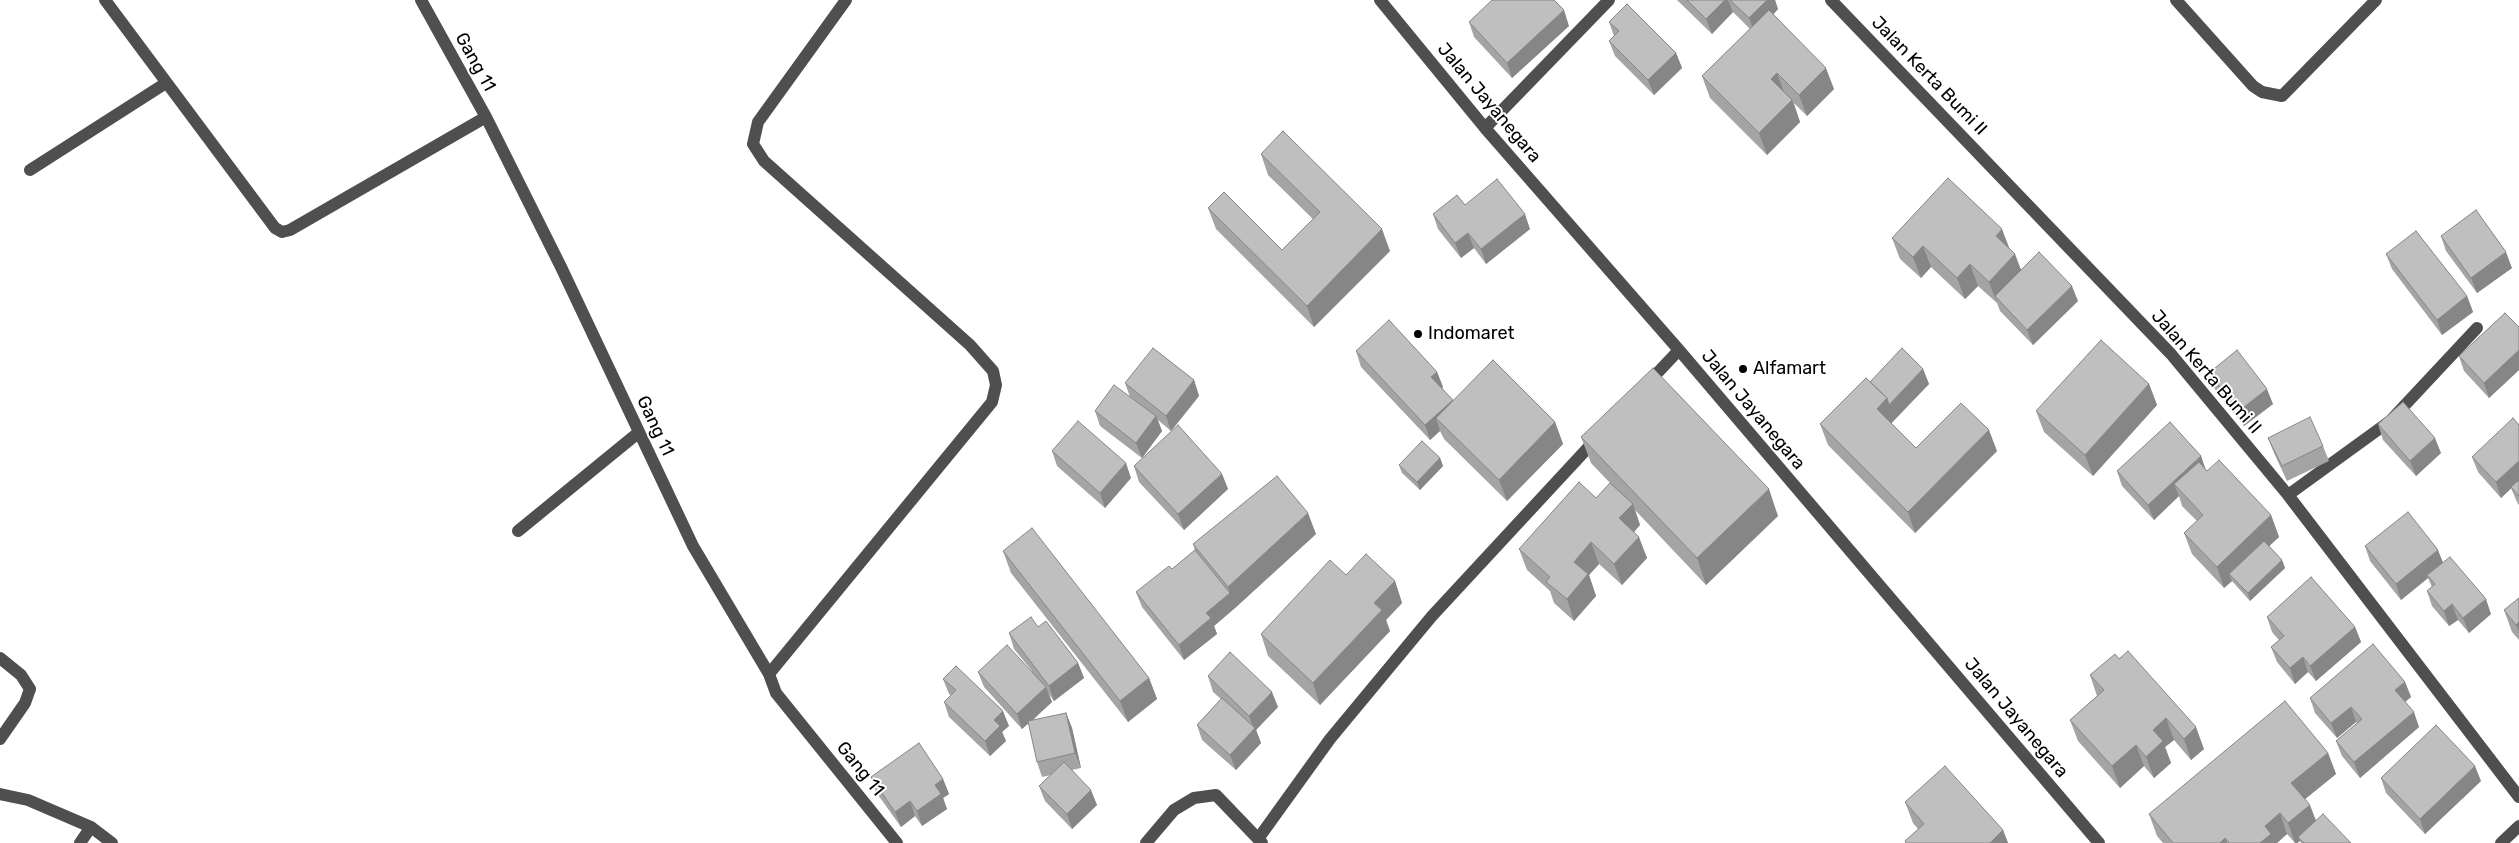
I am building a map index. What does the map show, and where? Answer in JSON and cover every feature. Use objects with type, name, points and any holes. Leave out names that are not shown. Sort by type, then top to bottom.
[{"type":"street","points":[[104,0],[276,228],[282,232],[486,117]]},
{"type":"street","name":"Gang 11","points":[[421,0],[486,117],[561,267],[693,546],[769,674],[776,693],[897,843]]},
{"type":"street","points":[[769,674],[992,402],[996,385],[993,370],[970,345],[764,161],[753,144],[758,122],[846,0]]},
{"type":"street","name":"Jalan Jayanegara","points":[[1380,0],[1485,128],[1679,350],[2100,843]]},
{"type":"street","points":[[1485,128],[1609,0]]},
{"type":"street","name":"Jalan Kerta Bumi II","points":[[1831,0],[2171,354],[2288,495],[2519,797]]},
{"type":"street","points":[[2176,0],[2253,86],[2262,92],[2282,96],[2376,0]]},
{"type":"street","points":[[30,170],[166,83]]},
{"type":"street","points":[[2288,495],[2390,421],[2477,328]]},
{"type":"street","points":[[1639,393],[1679,350]]},
{"type":"street","points":[[1146,843],[1174,810],[1194,798],[1216,795],[1260,841],[1330,738],[1432,616],[1606,429]]},
{"type":"street","points":[[518,532],[638,433]]},
{"type":"street","points":[[0,658],[21,675],[30,689],[25,703],[0,739]]},
{"type":"street","points":[[0,794],[28,800],[91,827],[112,843]]},
{"type":"street","points":[[2501,843],[2519,826]]},
{"type":"street","points":[[80,843],[91,827]]},
{"type":"building","points":[[1492,0],[1554,0],[1564,10],[1507,63],[1469,22]]},
{"type":"building","points":[[1687,0],[1725,0],[1706,19]]},
{"type":"building","points":[[1730,0],[1767,0],[1749,18]]},
{"type":"building","points":[[1627,4],[1676,53],[1648,80],[1609,41],[1619,31],[1609,22]]},
{"type":"building","points":[[1769,10],[1826,68],[1799,95],[1777,73],[1771,79],[1792,100],[1759,133],[1702,76]]},
{"type":"building","points":[[1283,131],[1382,229],[1307,306],[1208,208],[1224,192],[1282,250],[1320,212],[1261,154]]},
{"type":"building","points":[[1948,178],[2002,229],[1996,236],[2015,254],[1989,282],[1970,264],[1957,278],[1923,246],[1913,257],[1892,238]]},
{"type":"building","points":[[1497,179],[1525,214],[1481,249],[1468,233],[1455,243],[1433,214],[1457,195],[1465,205]]},
{"type":"building","points":[[2476,210],[2506,252],[2471,278],[2441,236]]},
{"type":"building","points":[[2416,231],[2467,296],[2437,320],[2386,254]]},
{"type":"building","points":[[2039,252],[2072,286],[2027,330],[1995,296]]},
{"type":"building","points":[[2505,313],[2519,327],[2519,350],[2484,383],[2459,356]]},
{"type":"building","points":[[1389,320],[1437,372],[1431,377],[1453,400],[1425,425],[1356,351]]},
{"type":"building","points":[[2101,340],[2149,384],[2085,455],[2036,411]]},
{"type":"building","points":[[1153,348],[1194,380],[1166,416],[1125,383]]},
{"type":"building","points":[[1902,348],[1923,369],[1889,405],[1887,398],[1870,382]]},
{"type":"building","points":[[2237,350],[2267,389],[2239,411],[2209,373]]},
{"type":"building","points":[[1493,360],[1555,422],[1499,480],[1436,418]]},
{"type":"building","points":[[1653,368],[1769,489],[1697,558],[1581,437]]},
{"type":"building","points":[[1866,378],[1887,398],[1877,409],[1916,448],[1961,403],[1989,430],[1908,512],[1820,424]]},
{"type":"building","points":[[1114,385],[1156,416],[1136,443],[1095,411]]},
{"type":"building","points":[[2403,402],[2435,438],[2410,461],[2378,424]]},
{"type":"building","points":[[2310,417],[2323,446],[2282,466],[2268,438]]},
{"type":"building","points":[[2513,418],[2519,425],[2519,461],[2496,482],[2472,457]]},
{"type":"building","points":[[1078,421],[1126,463],[1100,493],[1052,451]]},
{"type":"building","points":[[2170,422],[2201,456],[2148,505],[2117,471]]},
{"type":"building","points":[[1178,425],[1222,474],[1178,514],[1134,466]]},
{"type":"building","points":[[1422,441],[1440,458],[1417,482],[1399,465]]},
{"type":"building","points":[[2219,460],[2271,515],[2217,567],[2184,533],[2203,515],[2174,484],[2199,462],[2207,471]]},
{"type":"building","points":[[1277,476],[1308,513],[1228,587],[1193,544]]},
{"type":"building","points":[[2519,480],[2519,496],[2511,487]]},
{"type":"building","points":[[1579,482],[1596,498],[1610,483],[1633,504],[1619,518],[1639,537],[1614,564],[1591,542],[1574,562],[1588,574],[1567,599],[1546,582],[1550,577],[1519,549]]},
{"type":"building","points":[[2408,512],[2438,550],[2396,584],[2365,546]]},
{"type":"building","points":[[1032,528],[1149,678],[1120,701],[1003,551]]},
{"type":"building","points":[[2264,541],[2282,560],[2248,593],[2229,574]]},
{"type":"building","points":[[1195,550],[1230,593],[1206,613],[1211,618],[1179,645],[1136,592],[1169,566],[1172,569]]},
{"type":"building","points":[[1366,554],[1395,581],[1374,603],[1382,610],[1313,683],[1261,634],[1330,560],[1346,575]]},
{"type":"building","points":[[2450,557],[2486,599],[2463,618],[2452,604],[2444,611],[2427,591],[2435,584],[2427,575]]},
{"type":"building","points":[[2311,577],[2355,627],[2310,666],[2303,657],[2290,668],[2271,647],[2284,636],[2267,617]]},
{"type":"building","points":[[2519,598],[2519,622],[2516,625],[2504,610]]},
{"type":"building","points":[[1031,617],[1038,627],[1046,621],[1078,663],[1049,686],[1009,633]]},
{"type":"building","points":[[2373,644],[2405,682],[2395,690],[2414,712],[2354,762],[2336,741],[2362,719],[2351,707],[2331,723],[2310,698]]},
{"type":"building","points":[[1007,645],[1046,687],[1017,714],[978,672]]},
{"type":"building","points":[[2128,651],[2196,727],[2184,739],[2166,718],[2153,730],[2163,741],[2146,757],[2136,745],[2112,766],[2070,720],[2104,690],[2090,675],[2115,654],[2119,659]]},
{"type":"building","points":[[1230,652],[1272,692],[1249,716],[1208,676]]},
{"type":"building","points":[[956,666],[1003,711],[994,720],[1000,726],[985,741],[944,702],[956,690],[943,679]]},
{"type":"building","points":[[1222,698],[1255,728],[1230,755],[1197,725]]},
{"type":"building","points":[[2285,701],[2328,753],[2291,783],[2310,805],[2288,823],[2280,813],[2265,826],[2271,834],[2260,843],[2229,843],[2225,838],[2220,843],[2173,843],[2149,814]]},
{"type":"building","points":[[1066,713],[1075,753],[1037,762],[1028,721]]},
{"type":"building","points":[[2436,725],[2475,766],[2420,819],[2381,778]]},
{"type":"building","points":[[919,743],[943,779],[935,785],[941,794],[917,811],[910,801],[895,812],[871,777]]},
{"type":"building","points":[[1064,762],[1091,790],[1067,814],[1039,786]]},
{"type":"building","points":[[1945,766],[2003,830],[1990,843],[1906,843],[1905,841],[1924,824],[1905,802]]},
{"type":"building","points":[[2323,814],[2351,843],[2304,843],[2298,837]]},
{"type":"place","name":"Indomaret","points":[[1418,334]]},
{"type":"place","name":"Alfamart","points":[[1743,369]]}]
